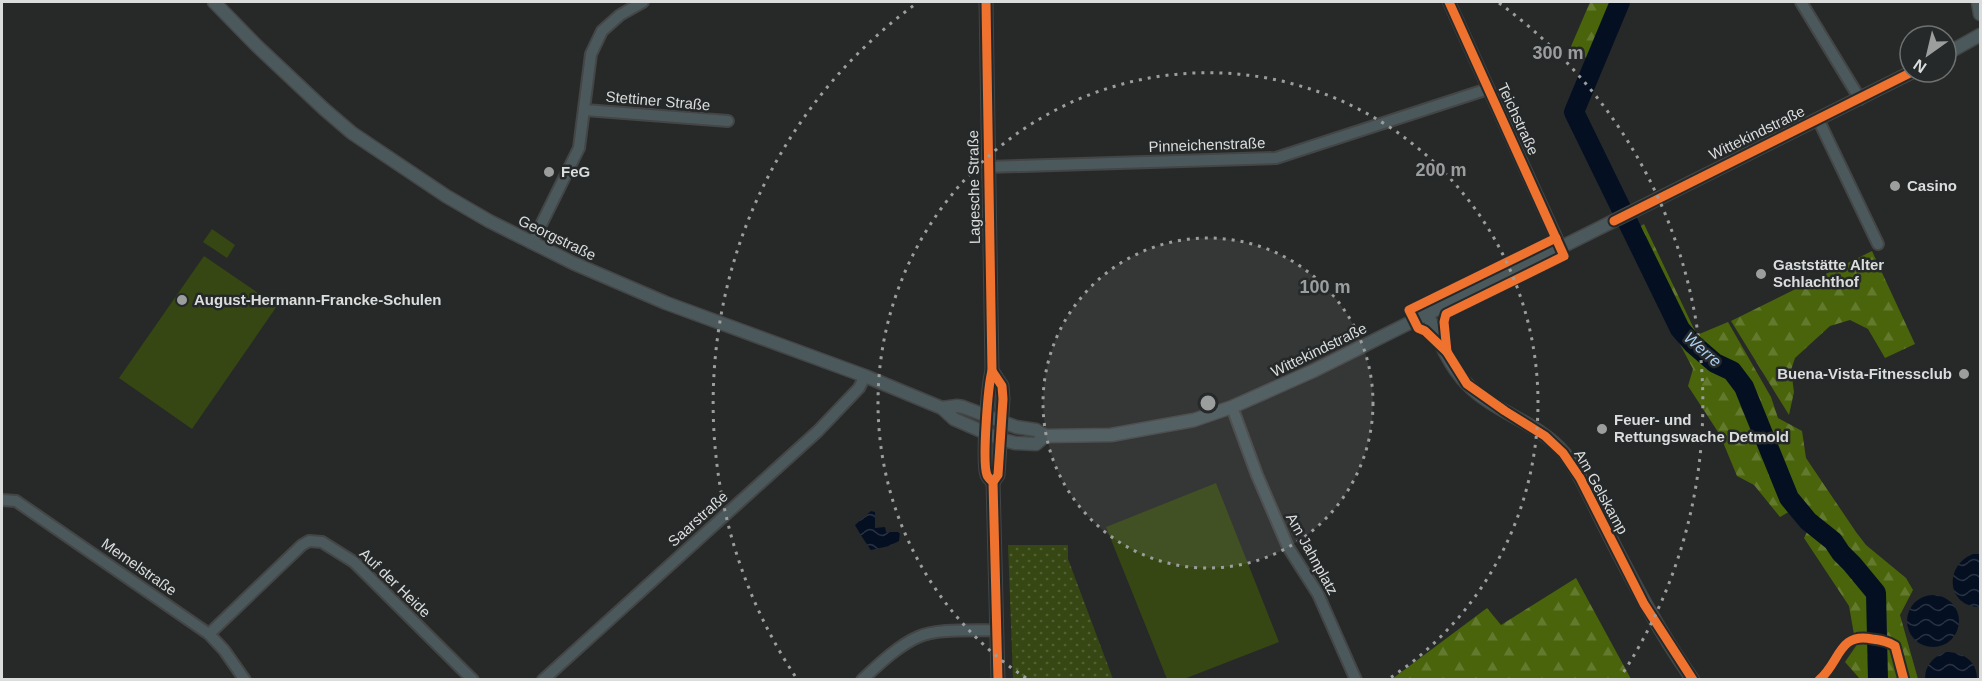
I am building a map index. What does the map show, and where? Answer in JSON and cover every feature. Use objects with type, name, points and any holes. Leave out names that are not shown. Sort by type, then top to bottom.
[{"type":"street","name":"Georgstraße","points":[[214,2],[257,46],[352,133],[446,196],[532,243],[666,303],[865,375],[942,408],[954,419],[1000,439]]},
{"type":"street","name":"Stettiner Straße","points":[[532,243],[579,148],[591,54],[602,31],[620,15],[643,2]]},
{"type":"street","name":"Lagesche Straße","points":[[986,2],[992,371],[987,417],[987,474],[993,482],[998,680]]},
{"type":"street","name":"Teichstraße","points":[[1449,2],[1561,248]]},
{"type":"street","points":[[1801,2],[1860,99]]},
{"type":"street","points":[[1978,2],[1980,14]]},
{"type":"street","points":[[1958,47],[1980,35]]},
{"type":"street","name":"Wittekindstraße","points":[[987,417],[1016,427],[1036,430],[1045,436],[1111,435],[1194,420],[1232,407],[1313,371],[1898,79]]},
{"type":"street","name":"Pinneichenstraße","points":[[988,166],[1276,158],[1488,89]]},
{"type":"street","name":"Stettiner Straße","points":[[585,110],[728,121]]},
{"type":"street","points":[[1818,119],[1878,244]]},
{"type":"street","name":"Am Gelskamp","points":[[1427,313],[1467,384],[1545,436],[1563,453],[1580,478],[1644,604],[1693,680]]},
{"type":"street","name":"Lagesche Straße","points":[[992,371],[1002,386],[998,475],[993,482]]},
{"type":"street","name":"Saarstraße","points":[[543,680],[824,425],[859,388],[865,375]]},
{"type":"street","name":"Georgstraße","points":[[942,408],[957,406],[987,417]]},
{"type":"street","name":"Am Jahnplatz","points":[[1232,407],[1257,475],[1288,547],[1318,594],[1356,680]]},
{"type":"street","name":"Wittekindstraße","points":[[1000,439],[1015,443],[1036,444],[1045,436]]},
{"type":"street","name":"Memelstraße","points":[[2,500],[16,501],[209,634],[224,650],[245,680]]},
{"type":"street","name":"Auf der Heide","points":[[209,634],[302,545],[309,541],[322,542],[354,562],[473,680]]},
{"type":"street","points":[[862,680],[890,655],[917,637],[934,633],[996,630]]},
{"type":"green space","points":[[1590,2],[1612,2],[1596,34],[1589,59],[1569,51]]},
{"type":"green space","points":[[1644,224],[1697,335],[1728,322],[1771,397],[1778,418],[1802,431],[1806,458],[1856,532],[1866,545],[1906,578],[1913,590],[1900,615],[1918,679],[1860,679],[1845,662],[1856,646],[1849,606],[1804,538],[1807,532],[1792,510],[1780,517],[1754,485],[1737,476],[1720,435],[1688,386],[1693,369],[1642,272],[1627,234]]},
{"type":"green space","points":[[212,229],[235,245],[227,258],[203,242]]},
{"type":"green space","points":[[1872,251],[1915,344],[1885,358],[1868,329],[1850,320],[1830,326],[1795,358],[1791,370],[1794,392],[1789,415],[1731,321]]},
{"type":"green space","points":[[204,256],[277,306],[192,429],[119,378]]},
{"type":"green space","points":[[1216,483],[1279,642],[1184,679],[1167,679],[1106,527]]},
{"type":"green space","points":[[1008,545],[1068,545],[1068,559],[1113,679],[1013,679]]},
{"type":"green space","points":[[1576,578],[1631,679],[1392,679],[1487,608],[1501,625]]},
{"type":"water","points":[[871,511],[875,512],[875,528],[885,527],[886,532],[900,532],[899,541],[871,550],[855,525]]},
{"type":"water","points":[[1973,554],[1980,554],[1980,607],[1969,605],[1961,600],[1955,593],[1953,585],[1953,576],[1957,567]]},
{"type":"water","points":[[1928,595],[1938,595],[1952,602],[1959,621],[1952,640],[1938,647],[1928,647],[1918,643],[1911,636],[1907,626],[1907,616],[1911,606],[1918,599]]},
{"type":"water","points":[[1946,652],[1968,659],[1975,667],[1977,679],[1925,679],[1926,670],[1931,662]]},
{"type":"waterway","name":"Werre","points":[[1620,2],[1574,112],[1680,329],[1715,363],[1732,371],[1744,387],[1789,498],[1808,521],[1833,541],[1876,593],[1878,680]]},
{"type":"cycle path","points":[[986,2],[992,371],[987,407],[985,456],[987,475],[993,482],[998,680]]},
{"type":"cycle path","points":[[1447,352],[1444,322],[1446,314],[1564,256],[1449,2]]},
{"type":"cycle path","points":[[1614,221],[1898,79]]},
{"type":"cycle path","points":[[1556,238],[1409,310],[1418,328],[1425,331],[1447,352],[1467,384],[1545,436],[1563,453],[1580,478],[1644,604],[1693,680]]},
{"type":"cycle path","points":[[992,371],[1002,386],[1003,399],[998,475],[993,482]]},
{"type":"cycle path","points":[[1819,680],[1846,644],[1861,638],[1884,641],[1895,646],[1904,680]]},
{"type":"place","name":"FeG","points":[[549,172]]},
{"type":"place","name":"Casino","points":[[1895,186]]},
{"type":"place","name":"Gaststätte Alter Schlachthof","points":[[1761,274]]},
{"type":"place","name":"August-Hermann-Francke-Schulen","points":[[182,300]]},
{"type":"place","name":"Buena-Vista-Fitnessclub","points":[[1964,374]]},
{"type":"place","name":"Feuer- und Rettungswache Detmold","points":[[1602,429]]}]
